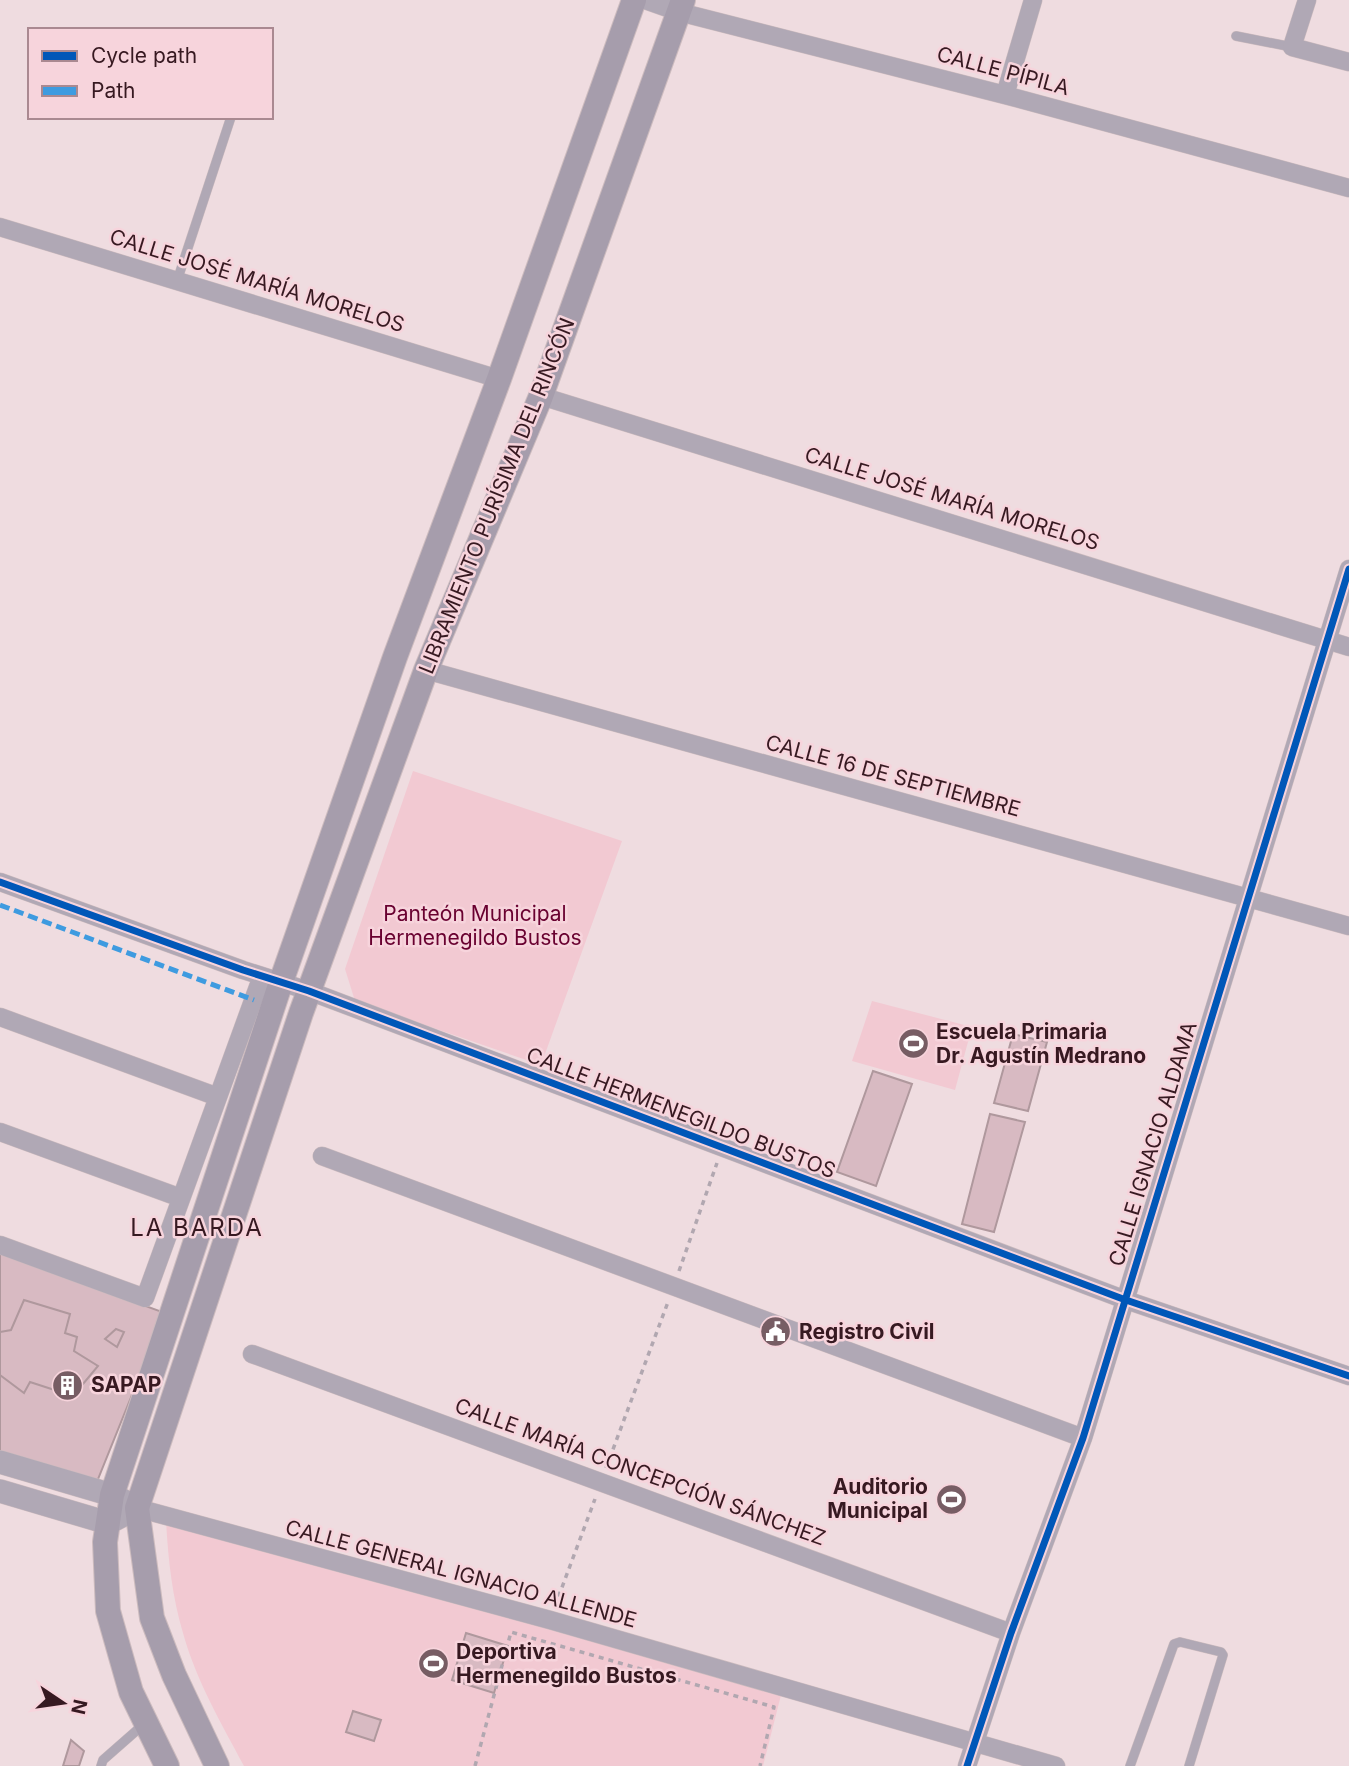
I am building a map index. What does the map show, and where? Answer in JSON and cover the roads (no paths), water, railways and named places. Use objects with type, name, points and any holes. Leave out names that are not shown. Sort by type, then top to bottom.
[{"type":"main road","name":"LIBRAMIENTO PURÍSIMA DEL RINCÓN","points":[[167,1766],[131,1692],[108,1611],[105,1542],[112,1495],[271,979],[499,379],[634,0]]},
{"type":"main road","name":"LIBRAMIENTO PURÍSIMA DEL RINCÓN","points":[[137,1508],[309,991],[426,670],[541,396],[681,6]]},
{"type":"main road","points":[[137,1508],[152,1618],[174,1675],[218,1766]]},
{"type":"street","name":"CALLE PÍPILA","points":[[645,0],[681,6],[1349,188]]},
{"type":"street","points":[[1005,94],[1033,0]]},
{"type":"street","points":[[1307,0],[1292,47],[1349,62]]},
{"type":"street","name":"CALLE JOSÉ MARÍA MORELOS","points":[[0,227],[499,379]]},
{"type":"street","name":"CALLE JOSÉ MARÍA MORELOS","points":[[541,396],[1349,647]]},
{"type":"street","name":"CALLE IGNACIO ALDAMA","points":[[967,1766],[1011,1633],[1083,1438],[1349,569]]},
{"type":"street","name":"CALLE 16 DE SEPTIEMBRE","points":[[426,670],[1349,926]]},
{"type":"street","name":"CALLE HERMENEGILDO BUSTOS","points":[[0,882],[309,991],[1124,1299],[1349,1376]]},
{"type":"street","points":[[0,1245],[145,1298],[218,1097],[271,979]]},
{"type":"street","points":[[0,1017],[218,1097]]},
{"type":"street","points":[[0,1132],[181,1198]]},
{"type":"street","points":[[322,1156],[1083,1438]]},
{"type":"street","name":"CALLE MARÍA CONCEPCIÓN SÁNCHEZ","points":[[252,1354],[1011,1633]]},
{"type":"street","points":[[0,1462],[112,1495],[137,1508]]},
{"type":"street","points":[[0,1490],[108,1523],[137,1508]]},
{"type":"street","name":"CALLE GENERAL IGNACIO ALLENDE","points":[[137,1508],[550,1620],[1056,1766]]},
{"type":"lane","points":[[1236,36],[1292,47]]},
{"type":"lane","points":[[177,281],[230,119]]},
{"type":"lane","points":[[1130,1766],[1174,1644],[1180,1642],[1221,1652],[1223,1656],[1189,1766]]},
{"type":"lane","points":[[101,1766],[103,1760],[146,1722]]},
{"type":"place","name":"Escuela Primaria Dr. Agustín Medrano","points":[[913,1044]]},
{"type":"place","name":"Registro Civil","points":[[776,1332]]},
{"type":"place","name":"SAPAP","points":[[68,1385]]},
{"type":"place","name":"Auditorio Municipal","points":[[951,1499]]},
{"type":"place","name":"Deportiva Hermenegildo Bustos","points":[[433,1664]]},
{"type":"district","name":"LA BARDA","points":[[197,1228]]},
{"type":"park label","name":"Panteón Municipal Hermenegildo Bustos","points":[[475,926]]}]
